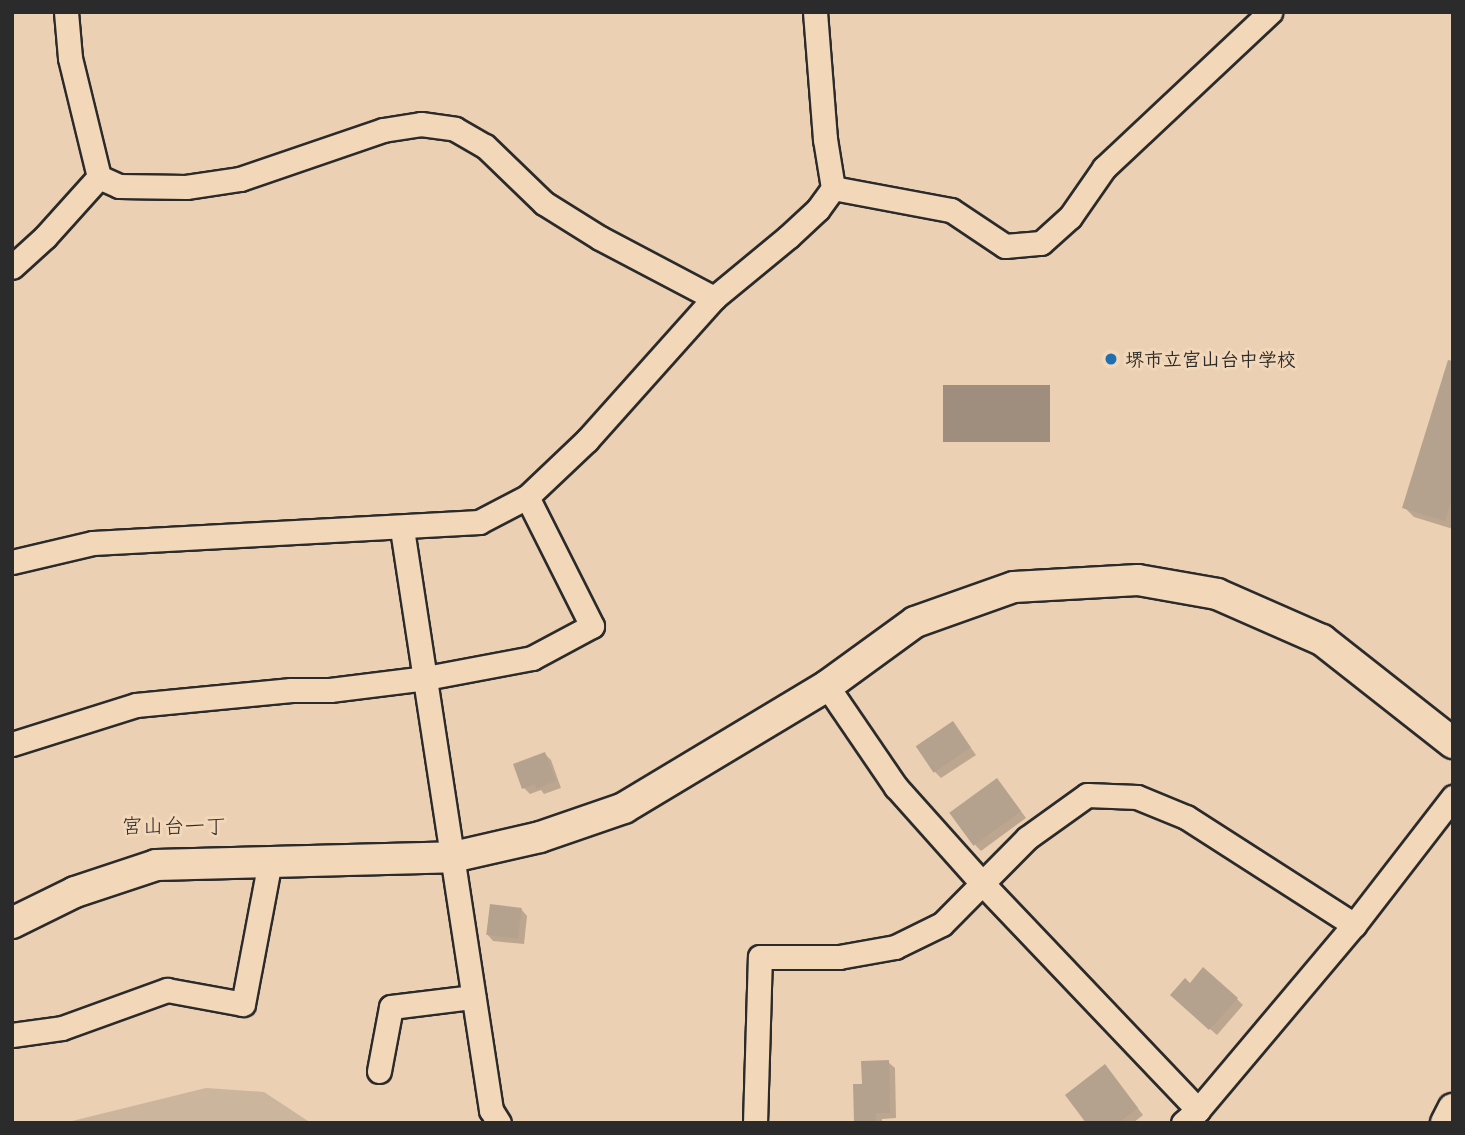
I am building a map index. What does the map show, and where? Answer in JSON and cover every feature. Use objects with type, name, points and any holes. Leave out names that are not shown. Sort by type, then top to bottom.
[{"type":"street","points":[[66,12],[71,58],[99,177]]},
{"type":"street","points":[[12,562],[93,543],[479,522],[527,497],[587,440],[713,298],[788,237],[818,209],[833,188],[825,139],[816,12]]},
{"type":"street","points":[[833,188],[951,210],[1005,246],[1041,243],[1070,217],[1104,169],[1270,12]]},
{"type":"street","points":[[99,177],[119,186],[186,187],[240,179],[383,130],[421,124],[455,129],[485,146],[544,203],[600,238],[713,298]]},
{"type":"street","points":[[12,267],[45,237],[99,177]]},
{"type":"street","points":[[12,744],[136,705],[291,690],[330,690],[426,678],[532,658],[592,626],[527,497]]},
{"type":"street","points":[[402,528],[491,1110],[499,1123]]},
{"type":"street","points":[[12,923],[75,892],[156,865],[453,857],[540,837],[624,808],[827,686],[915,622],[1014,587],[1138,580],[1217,594],[1322,640],[1453,743]]},
{"type":"street","points":[[827,686],[897,787],[1190,1116],[1354,925],[1453,797]]},
{"type":"street","points":[[755,1122],[760,957],[839,957],[895,947],[942,924],[1027,838],[1087,795],[1137,797],[1186,817],[1354,925]]},
{"type":"street","points":[[12,1035],[62,1028],[167,990],[243,1004],[270,861]]},
{"type":"street","points":[[379,1071],[391,1007],[474,997]]},
{"type":"street","points":[[1446,1123],[1453,1109]]},
{"type":"shaded area","points":[[943,385],[1050,385],[1050,442],[943,442]]},
{"type":"shaded area","points":[[206,1088],[264,1092],[311,1123],[64,1123]]},
{"type":"building","points":[[1448,360],[1453,361],[1453,496],[1445,521],[1402,508]]},
{"type":"building","points":[[953,721],[971,748],[934,773],[916,746]]},
{"type":"building","points":[[545,752],[556,781],[536,789],[535,784],[522,789],[513,764]]},
{"type":"building","points":[[997,778],[1021,811],[973,846],[949,813]]},
{"type":"building","points":[[490,904],[522,908],[518,939],[486,935]]},
{"type":"building","points":[[1203,967],[1238,998],[1209,1030],[1170,995],[1185,978],[1190,983]]},
{"type":"building","points":[[889,1060],[890,1113],[876,1113],[876,1122],[854,1123],[853,1084],[862,1084],[861,1061]]},
{"type":"building","points":[[1105,1064],[1138,1108],[1119,1123],[1086,1123],[1065,1095]]},
{"type":"place","name":"堺市立宮山台中学校","points":[[1111,359]]},
{"type":"district","name":"宮山台一丁","points":[[174,825]]}]
